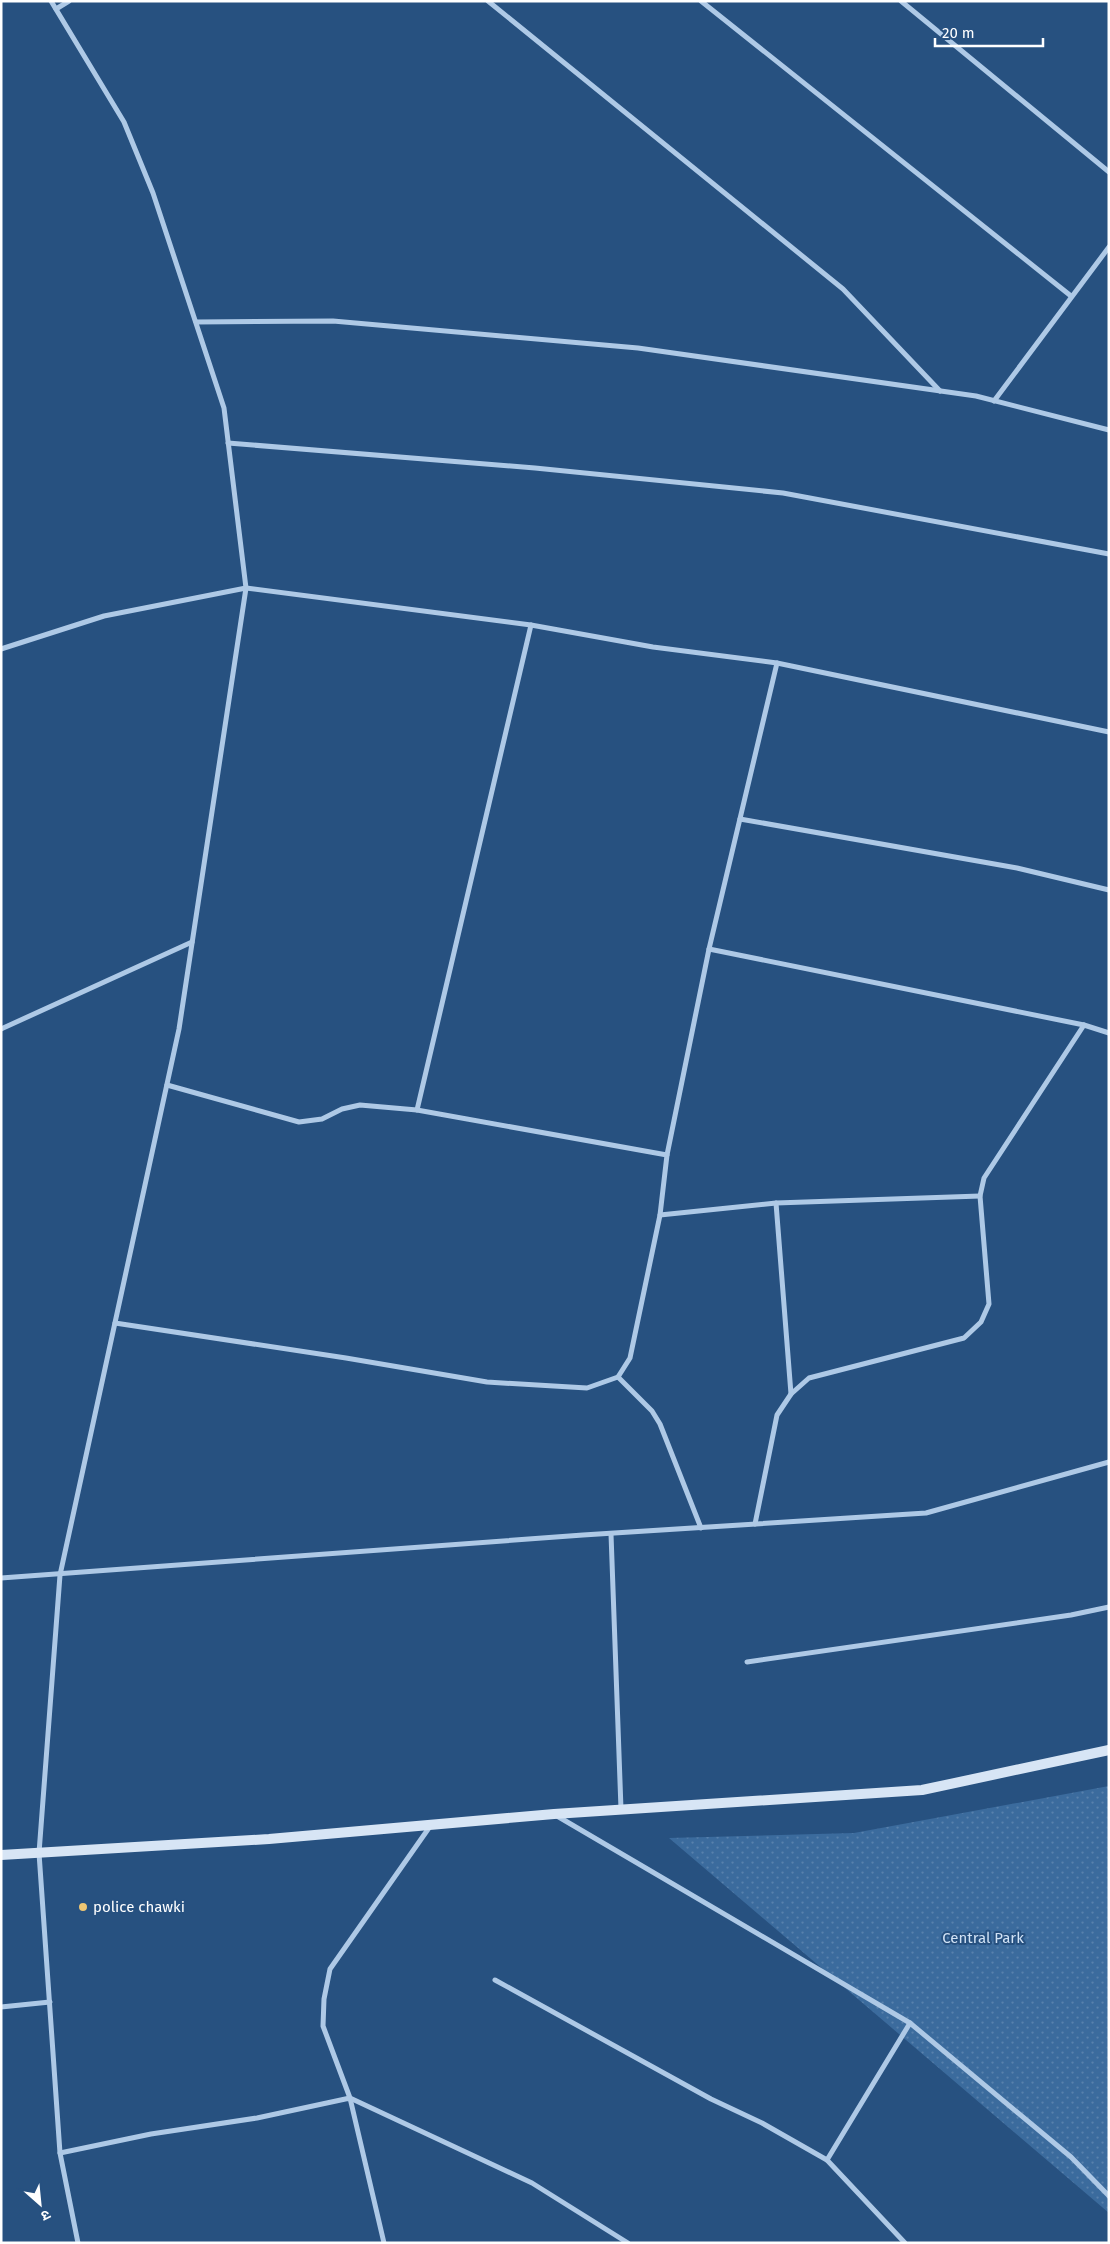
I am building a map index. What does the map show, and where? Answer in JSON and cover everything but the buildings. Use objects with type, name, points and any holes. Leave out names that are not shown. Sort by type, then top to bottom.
[{"type":"street","points":[[51,1],[124,122],[153,193],[196,322],[224,408],[246,588],[179,1029],[60,1575],[39,1853],[60,2153],[78,2243]]},
{"type":"street","points":[[56,9],[69,1]]},
{"type":"street","points":[[488,1],[843,289],[940,391]]},
{"type":"street","points":[[701,1],[1071,296]]},
{"type":"street","points":[[901,1],[1109,172]]},
{"type":"street","points":[[994,401],[1109,247]]},
{"type":"street","points":[[196,322],[334,321],[638,348],[940,391],[994,401],[1109,430]]},
{"type":"street","points":[[228,443],[535,468],[783,493],[1109,554]]},
{"type":"street","points":[[1,649],[104,616],[246,588],[531,625],[652,647],[777,663],[1109,732]]},
{"type":"street","points":[[417,1110],[531,625]]},
{"type":"street","points":[[115,1323],[346,1358],[487,1382],[587,1388],[618,1377],[630,1358],[660,1215],[667,1154],[709,949],[777,663]]},
{"type":"street","points":[[740,819],[1017,868],[1109,890]]},
{"type":"street","points":[[1,1029],[192,942]]},
{"type":"street","points":[[709,949],[1084,1025],[1109,1033]]},
{"type":"street","points":[[755,1524],[777,1414],[791,1394],[809,1378],[964,1338],[981,1322],[989,1304],[980,1196],[984,1178],[1084,1025]]},
{"type":"street","points":[[167,1085],[299,1122],[322,1120],[342,1109],[360,1105],[417,1110],[667,1154]]},
{"type":"street","points":[[660,1215],[776,1203],[980,1196]]},
{"type":"street","points":[[776,1203],[791,1394]]},
{"type":"street","points":[[618,1377],[652,1411],[660,1424],[701,1528]]},
{"type":"street","points":[[1,1578],[926,1513],[1109,1462]]},
{"type":"street","points":[[611,1534],[620,1810]]},
{"type":"street","points":[[747,1662],[1071,1615],[1109,1606]]},
{"type":"street","points":[[1,1855],[269,1839],[554,1814],[922,1790],[1109,1750]]},
{"type":"street","points":[[554,1814],[910,2023],[1071,2157],[1109,2196]]},
{"type":"street","points":[[384,2243],[350,2098],[323,2026],[324,1998],[330,1969],[432,1824]]},
{"type":"street","points":[[495,1980],[711,2099],[762,2123],[827,2160],[905,2243]]},
{"type":"street","points":[[1,2007],[50,2002]]},
{"type":"street","points":[[827,2160],[910,2023]]},
{"type":"street","points":[[60,2153],[151,2134],[257,2118],[350,2098],[532,2183],[628,2243]]},
{"type":"green space","name":"Central Park","points":[[1109,1786],[1109,2213],[669,1838],[854,1833]]},
{"type":"place","name":"police chawki","points":[[83,1907]]}]
